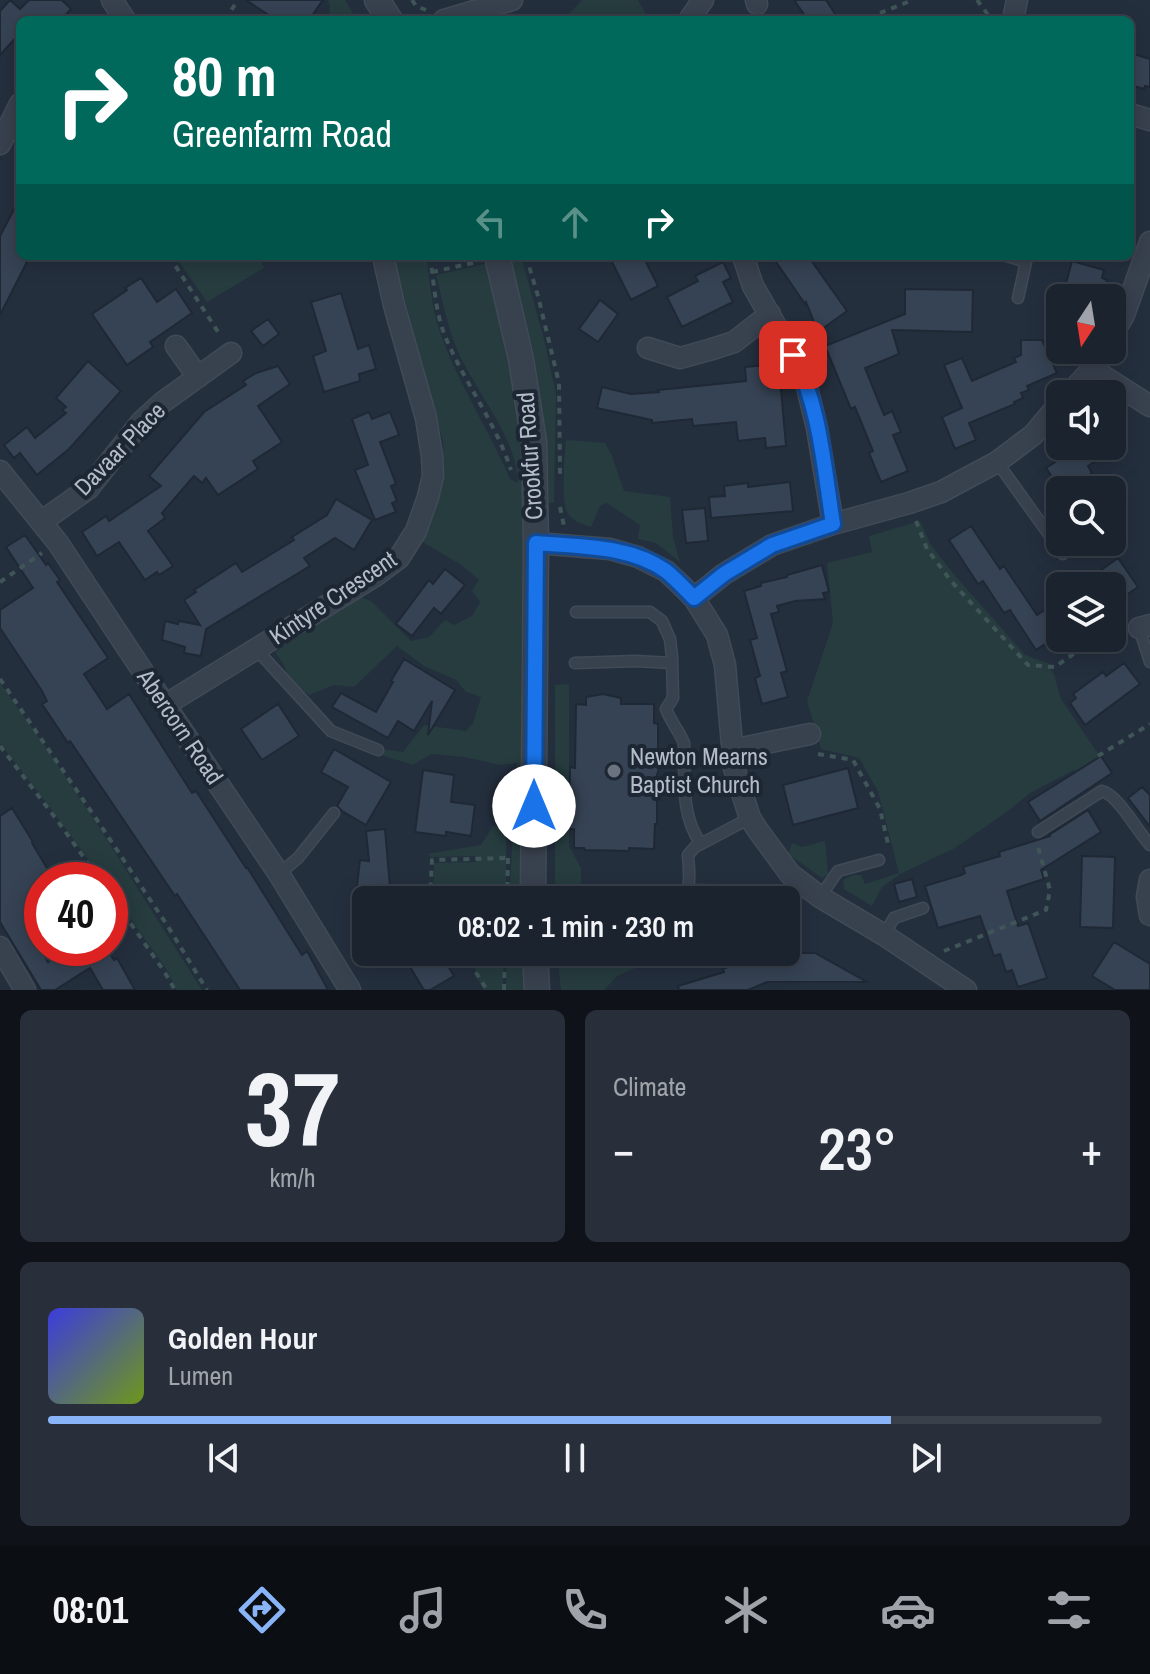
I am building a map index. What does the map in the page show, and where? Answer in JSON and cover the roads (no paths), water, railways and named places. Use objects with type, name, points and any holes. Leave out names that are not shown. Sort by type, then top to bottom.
[{"type":"street","points":[[458,16],[512,0]]},
{"type":"street","points":[[0,144],[16,112]]},
{"type":"street","points":[[1126,309],[1150,242]]},
{"type":"street","name":"Kintyre Crescent","points":[[165,705],[375,576],[399,558],[416,531],[433,476],[432,456],[426,418],[384,260]]},
{"type":"street","name":"Crookfur Road","points":[[498,260],[521,359],[534,442],[533,886]]},
{"type":"street","points":[[744,260],[753,286],[804,375],[817,428],[833,524]]},
{"type":"street","points":[[648,348],[680,358],[709,350],[734,342],[770,314]]},
{"type":"street","points":[[176,346],[198,377]]},
{"type":"street","name":"Davaar Place","points":[[41,522],[89,488],[141,422],[163,402],[231,353]]},
{"type":"street","points":[[1082,380],[1095,364]]},
{"type":"street","points":[[1092,369],[1150,406]]},
{"type":"street","points":[[694,598],[724,574],[772,545],[941,492],[997,462],[1033,435],[1046,420]]},
{"type":"street","name":"Abercorn Road","points":[[0,471],[58,543],[279,874],[350,990]]},
{"type":"street","points":[[536,543],[610,549],[638,557],[666,571],[694,598],[717,635],[725,665],[734,768],[750,818],[790,874],[820,897],[928,964],[959,988]]},
{"type":"street","points":[[732,750],[810,734]]},
{"type":"street","points":[[1150,880],[1147,897],[1150,915]]},
{"type":"street","points":[[0,947],[25,990]]},
{"type":"street","points":[[536,966],[537,990]]},
{"type":"lane","points":[[1018,298],[1026,262],[1020,260]]},
{"type":"lane","points":[[997,462],[1046,530]]},
{"type":"lane","points":[[576,612],[650,612],[662,621],[670,639],[672,663],[673,698],[666,709],[684,743],[687,816],[701,844]]},
{"type":"lane","points":[[1144,626],[1150,662]]},
{"type":"lane","points":[[256,649],[331,731],[378,750]]},
{"type":"lane","points":[[575,663],[672,663]]},
{"type":"lane","points":[[1038,832],[1102,791],[1111,793],[1150,845]]},
{"type":"lane","points":[[279,874],[298,858],[334,813]]},
{"type":"lane","points":[[689,886],[688,855],[695,847],[750,818]]},
{"type":"lane","points":[[820,897],[838,871],[879,860]]},
{"type":"lane","points":[[884,935],[894,918],[923,908]]},
{"type":"place","name":"Newton Mearns Baptist Church","points":[[614,771]]}]
